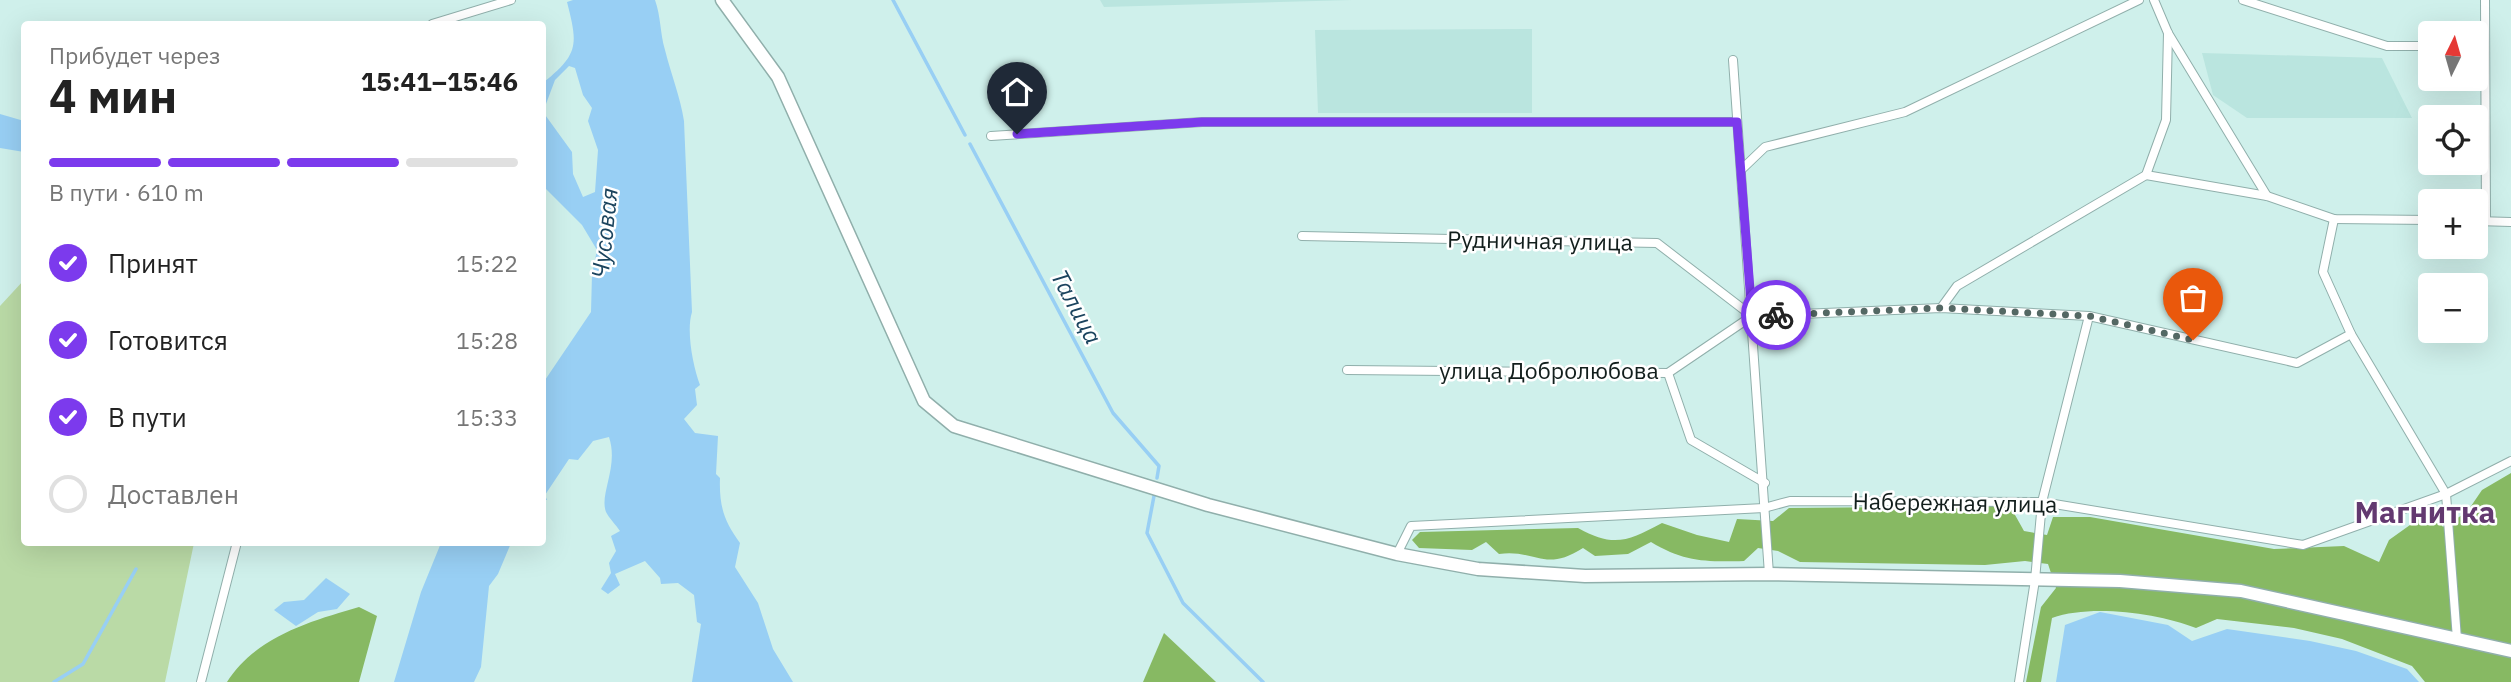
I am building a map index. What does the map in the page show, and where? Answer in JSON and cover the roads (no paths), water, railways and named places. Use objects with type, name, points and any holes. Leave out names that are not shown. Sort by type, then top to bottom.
[{"type":"street","points":[[442,21],[512,0]]},
{"type":"street","points":[[722,0],[778,77],[924,401],[954,426],[1208,505],[1397,554],[1478,569],[1585,576],[1769,574],[2120,581],[2241,592],[2511,651]]},
{"type":"street","points":[[1742,169],[1765,146],[1905,112],[2139,0]]},
{"type":"street","points":[[2154,0],[2168,33],[2267,196]]},
{"type":"street","points":[[2243,0],[2387,46],[2418,46]]},
{"type":"street","points":[[2485,0],[2485,21]]},
{"type":"street","points":[[1941,308],[1957,286],[2146,175],[2166,120],[2168,33]]},
{"type":"street","points":[[1733,60],[1765,483],[1769,574]]},
{"type":"street","points":[[2482,189],[2485,91]]},
{"type":"street","points":[[991,136],[1202,122],[1737,122]]},
{"type":"street","points":[[2146,175],[2267,196],[2334,219],[2418,220]]},
{"type":"street","points":[[2334,219],[2323,272],[2351,334],[2446,494],[2457,639]]},
{"type":"street","points":[[2488,221],[2511,222]]},
{"type":"street","name":"Рудничная улица","points":[[1302,236],[1657,243],[1752,316]]},
{"type":"street","points":[[1752,316],[1941,308],[2089,316],[2297,363],[2351,334]]},
{"type":"street","name":"улица Добролюбова","points":[[1347,370],[1668,373],[1752,316]]},
{"type":"street","points":[[2019,682],[2035,580],[2042,502],[2089,316]]},
{"type":"street","points":[[1668,373],[1692,440],[1765,483]]},
{"type":"street","name":"Набережная улица","points":[[1397,554],[1412,526],[1765,508],[1790,500],[2042,502],[2304,545],[2446,494],[2511,461]]},
{"type":"street","points":[[201,682],[236,546]]},
{"type":"water","name":"Чусовая","points":[[655,0],[663,44],[684,121],[692,312],[690,338],[700,385],[695,389],[697,405],[684,419],[695,433],[718,436],[716,474],[720,478],[720,497],[726,520],[740,543],[735,567],[758,603],[773,649],[793,682],[692,682],[701,624],[697,622],[694,595],[678,583],[661,584],[660,578],[645,561],[615,574],[620,585],[608,594],[601,589],[611,573],[609,563],[616,551],[611,536],[620,531],[607,514],[605,505],[612,459],[609,437],[593,441],[578,460],[569,459],[546,494],[546,379],[591,312],[592,274],[597,250],[582,225],[546,189],[546,116],[572,152],[573,174],[583,197],[595,192],[598,150],[588,121],[592,108],[583,95],[575,68],[569,66],[555,80],[546,104],[546,80],[569,56],[573,48],[573,29],[567,2]]},
{"type":"water","points":[[0,114],[21,120],[21,152],[0,148]]},
{"type":"water","points":[[440,546],[510,546],[498,574],[489,586],[481,667],[474,682],[394,682],[421,592]]},
{"type":"water","points":[[326,578],[350,594],[337,609],[318,612],[296,626],[274,610],[284,602],[304,600]]},
{"type":"water","points":[[2100,612],[2168,625],[2192,641],[2227,629],[2310,641],[2356,651],[2407,669],[2419,682],[2056,682],[2065,625]]},
{"type":"waterway","name":"Талица","points":[[893,0],[965,135]]},
{"type":"waterway","name":"Талица","points":[[970,144],[1113,413],[1159,466],[1157,478]]},
{"type":"waterway","name":"Талица","points":[[1154,496],[1147,533],[1183,603],[1263,682]]},
{"type":"waterway","points":[[54,682],[83,664],[136,569]]},
{"type":"district","name":"Магнитка","points":[[2425,513]]}]
